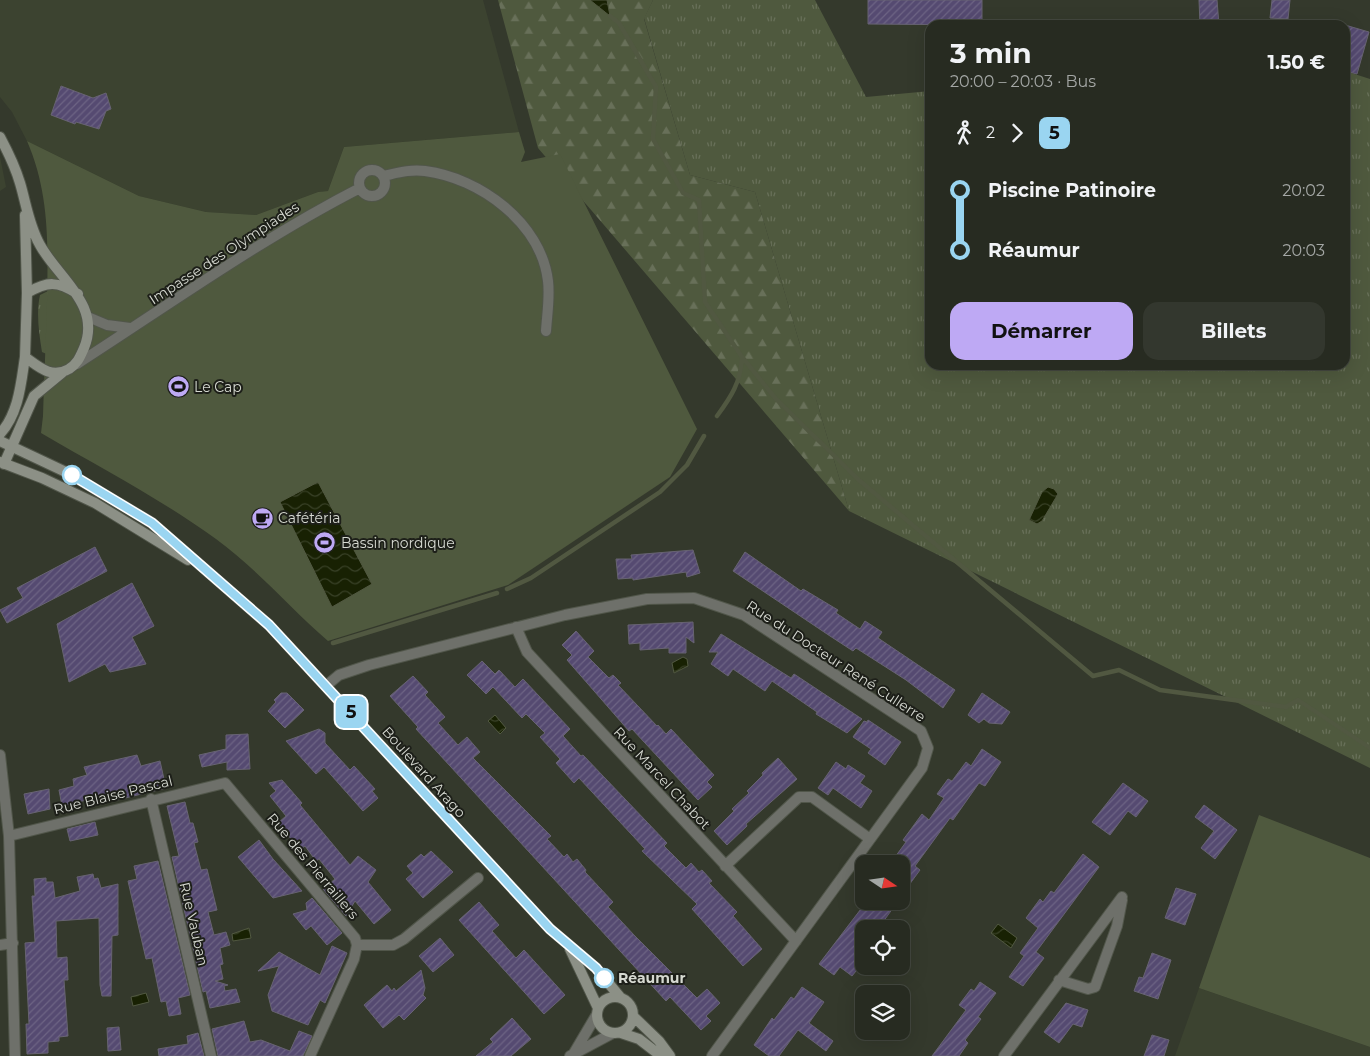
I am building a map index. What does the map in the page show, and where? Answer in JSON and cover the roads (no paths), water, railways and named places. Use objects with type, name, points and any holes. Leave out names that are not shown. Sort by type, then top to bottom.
[{"type":"main road","points":[[0,137],[14,163],[25,206],[39,244],[78,294],[88,317],[87,339],[77,364],[66,370],[34,396],[13,446],[1,465]]},
{"type":"main road","points":[[0,434],[8,425],[16,405],[25,357],[27,293],[25,206]]},
{"type":"main road","points":[[27,293],[50,283],[64,285],[78,294]]},
{"type":"main road","points":[[25,357],[40,369],[52,374],[66,370]]},
{"type":"main road","name":"Boulevard Arago","points":[[0,441],[70,474],[152,523],[269,625],[492,868],[570,948],[596,968],[620,997]]},
{"type":"main road","name":"Boulevard Arago","points":[[1,465],[42,478],[95,503],[212,575]]},
{"type":"main road","name":"Boulevard Arago","points":[[570,948],[598,1011]]},
{"type":"main road","points":[[661,1056],[639,1039],[601,1026],[598,1011],[605,1000],[620,997],[632,1007],[634,1017],[659,1041],[670,1056]]},
{"type":"main road","points":[[617,1033],[629,1027],[634,1017]]},
{"type":"street","points":[[383,176],[385,185],[378,195],[369,196],[360,188],[359,180],[364,173],[372,170],[383,176],[404,171],[424,171],[443,175],[486,194],[512,213],[525,228],[541,256],[548,281],[546,331]]},
{"type":"street","name":"Impasse des Olympiades","points":[[77,364],[130,328],[172,303],[264,240],[360,188]]},
{"type":"street","points":[[88,317],[107,325],[130,328]]},
{"type":"street","name":"Rue du Docteur René Cullerre","points":[[327,686],[339,675],[369,665],[565,615],[647,599],[670,597],[694,598],[744,615],[921,731],[928,748],[922,768],[712,1056]]},
{"type":"street","name":"Rue Marcel Chabot","points":[[516,627],[527,652],[796,941]]},
{"type":"street","points":[[0,755],[9,836],[15,1056]]},
{"type":"street","name":"Rue Blaise Pascal","points":[[9,836],[151,799],[225,783]]},
{"type":"street","name":"Rue des Pierraillers","points":[[225,783],[350,932],[357,946]]},
{"type":"street","points":[[725,866],[800,797],[812,797],[870,839]]},
{"type":"street","name":"Rue Vauban","points":[[151,799],[211,1056]]},
{"type":"street","points":[[310,1056],[354,959],[357,946],[393,945],[404,939],[478,878]]},
{"type":"street","points":[[1004,1056],[1059,980],[1122,897],[1117,926],[1095,987],[1088,990],[1059,980]]},
{"type":"street","points":[[0,945],[13,943]]},
{"type":"street","points":[[572,1054],[598,1011]]},
{"type":"street","points":[[572,1054],[617,1033]]},
{"type":"water","points":[[590,0],[607,0],[610,16]]},
{"type":"water","name":"Bassin nordique","points":[[318,482],[372,584],[332,607],[280,502]]},
{"type":"water","points":[[1048,487],[1054,489],[1058,494],[1042,521],[1037,524],[1029,520],[1042,492]]},
{"type":"water","points":[[683,657],[687,659],[688,666],[674,673],[672,663]]},
{"type":"water","points":[[495,715],[506,728],[500,734],[488,721]]},
{"type":"water","points":[[998,924],[1017,938],[1011,948],[991,933]]},
{"type":"water","points":[[249,928],[251,938],[233,941],[232,934]]},
{"type":"water","points":[[146,993],[149,1002],[133,1006],[131,997]]},
{"type":"waterway","points":[[610,16],[619,23],[656,87],[653,139],[683,193],[699,200],[705,302],[742,357],[776,399],[860,481],[1093,676],[1119,670],[1160,690],[1286,707],[1298,700],[1370,748]]},
{"type":"waterway","points":[[717,416],[727,402],[737,382],[742,357]]},
{"type":"waterway","points":[[507,589],[531,578],[660,492],[687,465],[704,436]]},
{"type":"waterway","points":[[333,643],[497,593]]},
{"type":"place","name":"Le Cap","points":[[178,387]]},
{"type":"place","name":"Cafétéria","points":[[262,518]]},
{"type":"place","name":"Bassin nordique","points":[[325,543]]},
{"type":"place","name":"Réaumur","points":[[604,978]]}]
